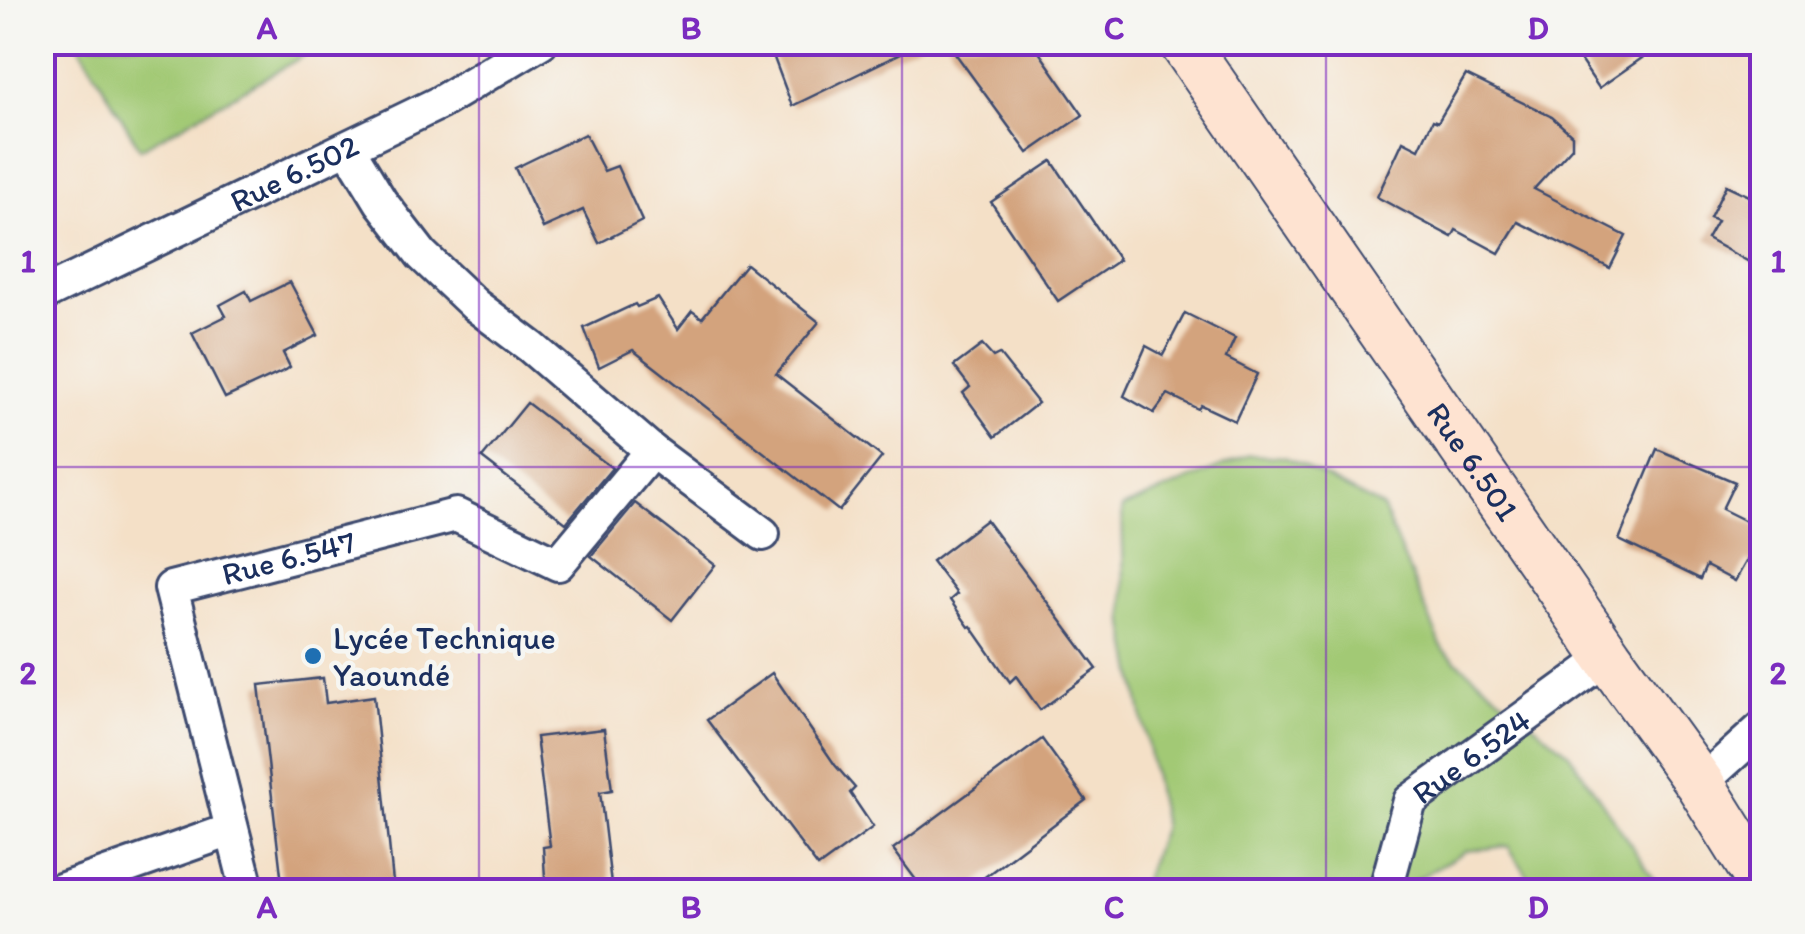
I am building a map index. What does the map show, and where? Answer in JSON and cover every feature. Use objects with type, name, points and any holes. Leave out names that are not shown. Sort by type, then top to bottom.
[{"type":"street","name":"Rue 6.502","points":[[44,294],[439,103],[541,42]]},
{"type":"street","name":"Rue 6.501","points":[[1183,42],[1700,784],[1762,883]]},
{"type":"street","points":[[348,148],[381,202],[422,254],[475,305],[531,347],[652,451],[763,534]]},
{"type":"street","name":"Rue 6.547","points":[[248,892],[171,588],[456,515],[558,564],[652,451]]},
{"type":"street","name":"Rue 6.524","points":[[1385,892],[1410,801],[1608,657]]},
{"type":"street","points":[[1700,784],[1762,728]]},
{"type":"street","points":[[55,892],[232,830]]},
{"type":"green space","points":[[78,43],[326,43],[140,149]]},
{"type":"green space","points":[[1249,455],[1285,457],[1382,507],[1443,650],[1569,753],[1662,891],[1538,891],[1508,846],[1466,851],[1396,891],[1140,891],[1163,826],[1125,625],[1122,508]]},
{"type":"building","points":[[768,42],[924,42],[792,106]]},
{"type":"building","points":[[947,42],[1032,42],[1083,115],[1028,153]]},
{"type":"building","points":[[1592,42],[1665,42],[1599,88],[1576,54]]},
{"type":"building","points":[[1466,75],[1552,117],[1572,135],[1572,147],[1534,189],[1626,236],[1610,268],[1518,222],[1499,253],[1456,230],[1452,237],[1377,197],[1403,141],[1419,149],[1433,120],[1438,122]]},
{"type":"building","points":[[585,134],[604,171],[617,166],[642,221],[599,243],[583,210],[543,228],[515,168]]},
{"type":"building","points":[[1052,161],[1119,260],[1058,301],[991,202]]},
{"type":"building","points":[[1726,185],[1762,202],[1762,269],[1707,239],[1717,221],[1710,218]]},
{"type":"building","points":[[746,264],[819,322],[776,374],[882,457],[839,511],[633,350],[599,367],[584,328],[635,304],[637,307],[658,298],[678,329],[692,311],[702,318]]},
{"type":"building","points":[[290,282],[318,335],[283,353],[290,367],[286,370],[225,398],[192,333],[226,316],[220,305],[246,291],[251,301]]},
{"type":"building","points":[[1185,313],[1235,338],[1226,358],[1257,374],[1235,421],[1168,394],[1154,413],[1124,396],[1146,346],[1163,355]]},
{"type":"building","points":[[982,345],[993,357],[999,354],[1038,403],[995,437],[963,393],[970,387],[954,366]]},
{"type":"building","points":[[527,403],[612,468],[566,523],[482,458]]},
{"type":"building","points":[[1657,449],[1735,482],[1722,509],[1762,529],[1762,576],[1747,560],[1735,581],[1706,566],[1700,579],[1619,540]]},
{"type":"building","points":[[635,503],[715,565],[672,620],[591,556]]},
{"type":"building","points":[[986,520],[1097,669],[1040,710],[1016,676],[1010,682],[969,627],[950,600],[957,594],[932,561]]},
{"type":"building","points":[[772,673],[855,788],[850,793],[873,827],[818,867],[707,720]]},
{"type":"building","points":[[323,678],[326,703],[374,696],[394,892],[283,892],[259,685]]},
{"type":"building","points":[[604,729],[612,790],[600,792],[612,892],[546,892],[543,847],[550,846],[536,737]]},
{"type":"building","points":[[1042,739],[1086,800],[965,892],[925,892],[893,849]]},
{"type":"place","name":"Lycée Technique Yaoundé","points":[[313,656]]}]
